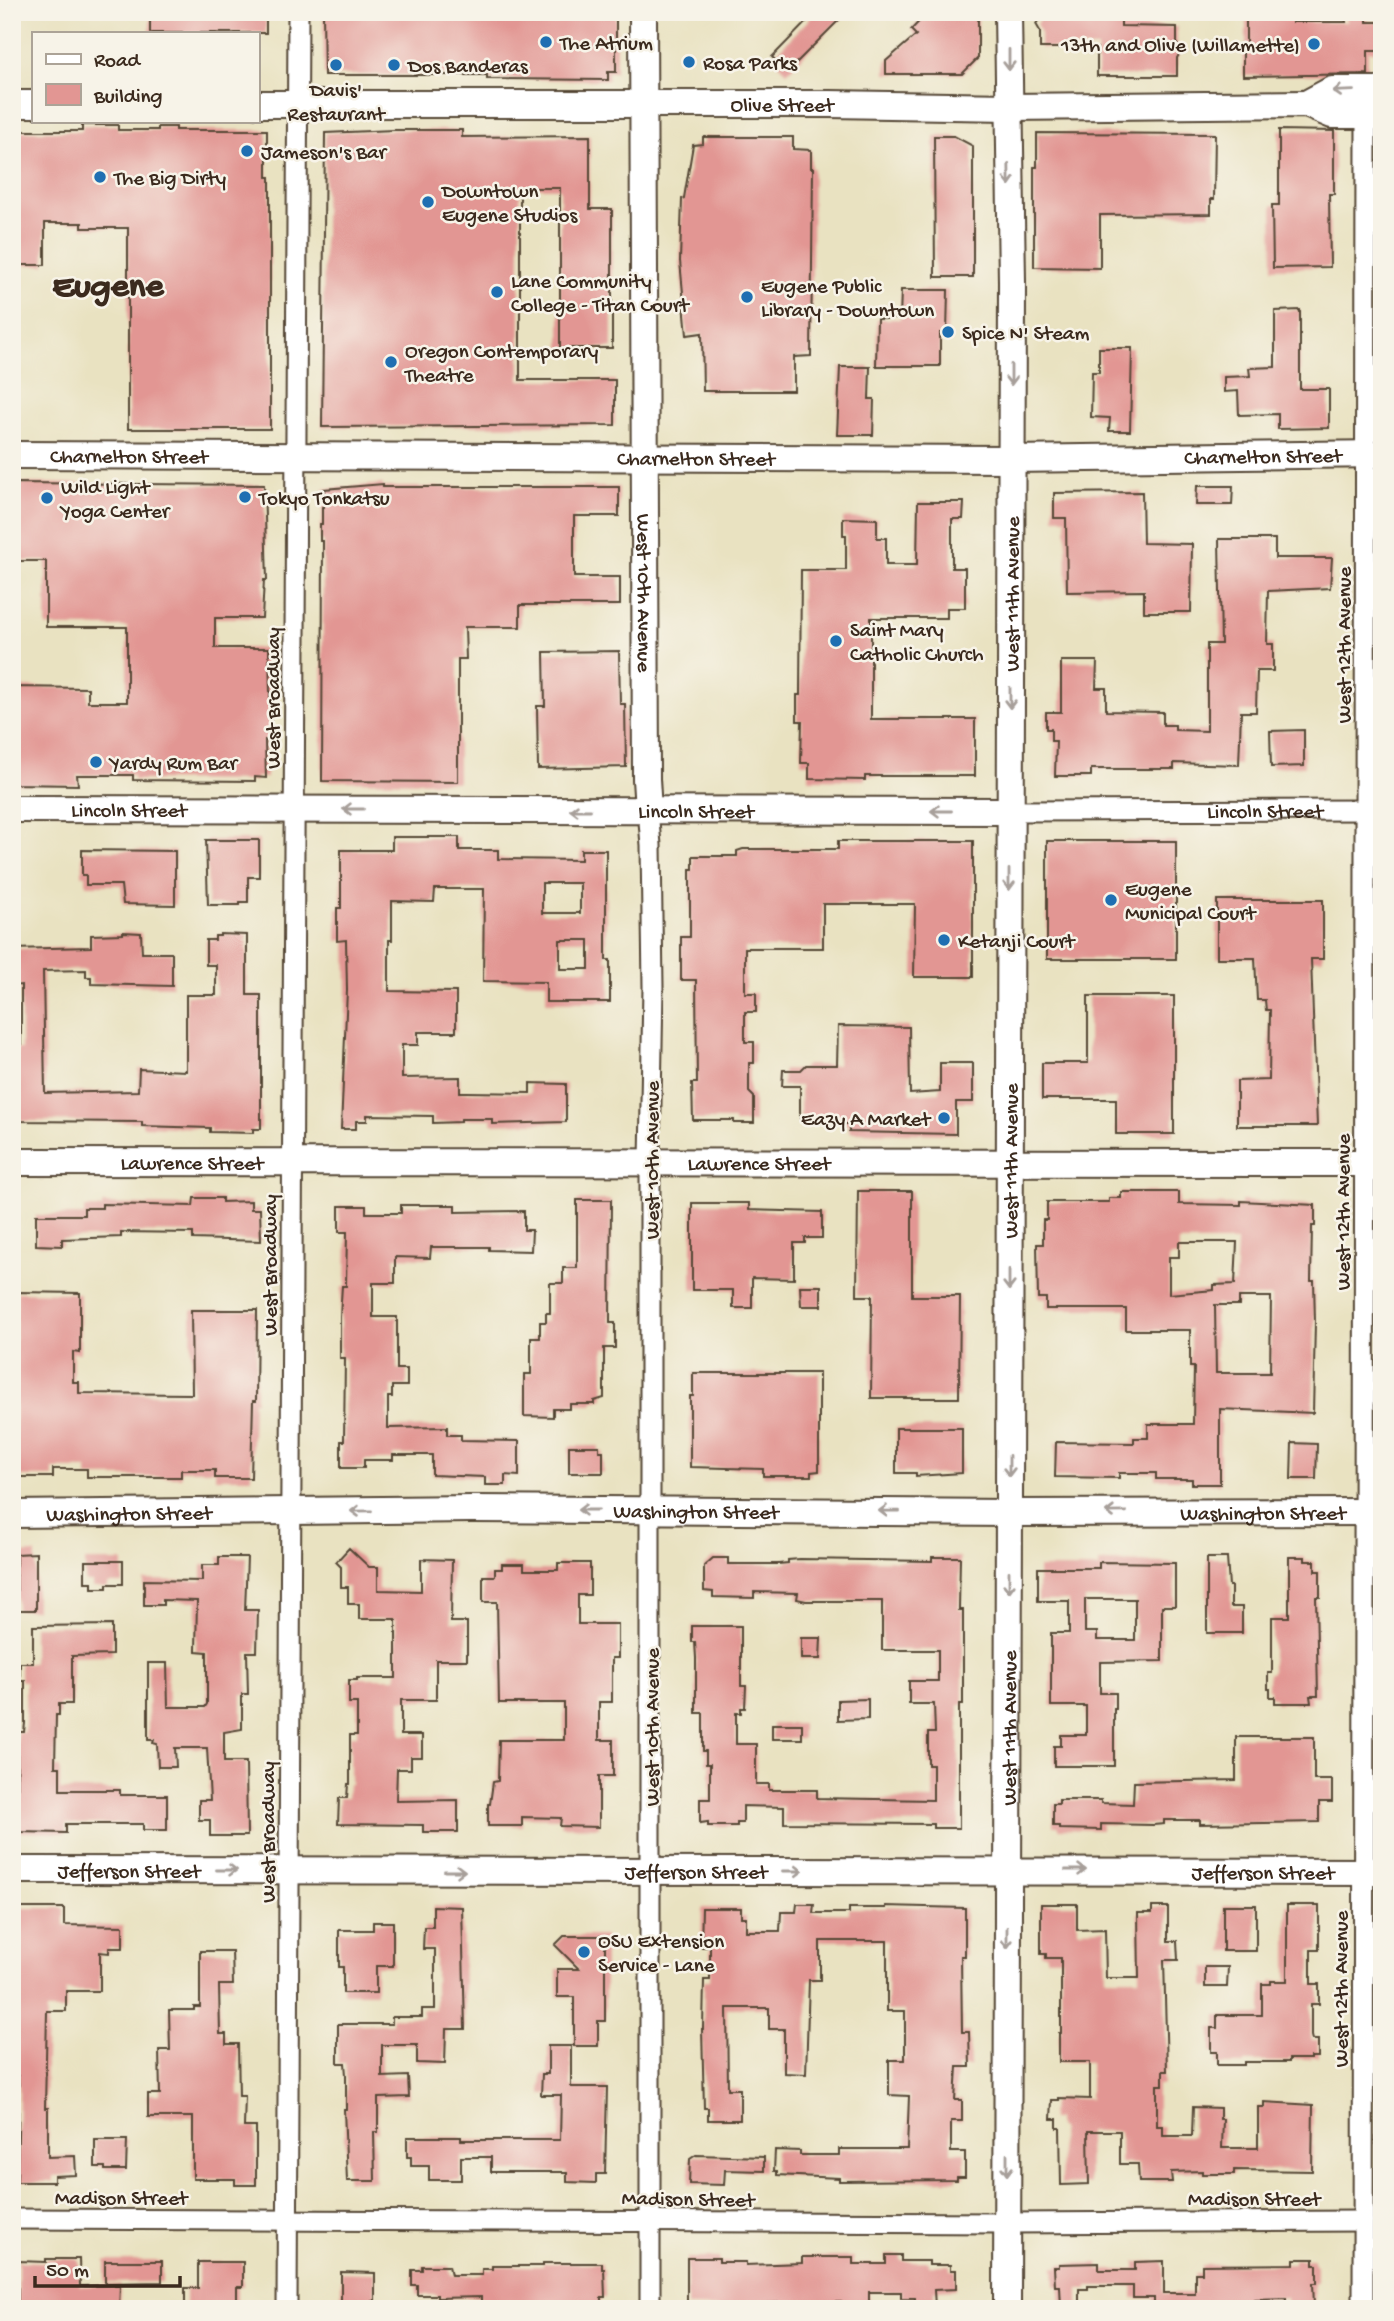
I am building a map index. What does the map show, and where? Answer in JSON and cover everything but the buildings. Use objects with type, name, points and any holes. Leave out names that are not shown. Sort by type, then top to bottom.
[{"type":"street","name":"West Broadway","points":[[287,2309],[298,12]]},
{"type":"street","name":"West 10th Avenue","points":[[643,12],[646,779],[651,845],[653,987],[650,1162],[650,2309]]},
{"type":"street","name":"West 11th Avenue","points":[[1007,2309],[1012,282],[1008,12]]},
{"type":"street","name":"Olive Street","points":[[1306,104],[1332,90],[1382,90]]},
{"type":"street","points":[[12,104],[32,104]]},
{"type":"street","name":"Olive Street","points":[[259,104],[1009,107],[1306,104],[1332,115],[1374,116]]},
{"type":"street","name":"West 12th Avenue","points":[[1363,2309],[1373,1872],[1374,116]]},
{"type":"street","name":"Charnelton Street","points":[[12,455],[1011,458],[1374,453]]},
{"type":"street","name":"Lincoln Street","points":[[12,809],[1374,810]]},
{"type":"street","name":"Lawrence Street","points":[[12,1162],[1373,1163]]},
{"type":"street","name":"Washington Street","points":[[12,1514],[651,1510],[1373,1512]]},
{"type":"street","name":"Jefferson Street","points":[[12,1870],[1373,1872]]},
{"type":"street","name":"Madison Street","points":[[12,2219],[288,2222],[470,2219],[1007,2223],[1363,2221]]},
{"type":"place","name":"The Atrium","points":[[546,42]]},
{"type":"place","name":"13th and Olive (Willamette)","points":[[1314,44]]},
{"type":"place","name":"Rosa Parks","points":[[689,62]]},
{"type":"place","name":"Davis' Restaurant","points":[[336,65]]},
{"type":"place","name":"Dos Banderas","points":[[394,65]]},
{"type":"place","name":"Jameson's Bar","points":[[247,151]]},
{"type":"place","name":"The Big Dirty","points":[[100,177]]},
{"type":"place","name":"Downtown Eugene Studios","points":[[428,202]]},
{"type":"place","name":"Lane Community College - Titan Court","points":[[497,292]]},
{"type":"place","name":"Eugene Public Library - Downtown","points":[[747,297]]},
{"type":"place","name":"Spice N' Steam","points":[[948,332]]},
{"type":"place","name":"Oregon Contemporary Theatre","points":[[391,362]]},
{"type":"place","name":"Tokyo Tonkatsu","points":[[245,497]]},
{"type":"place","name":"Wild Light Yoga Center","points":[[47,498]]},
{"type":"place","name":"Saint Mary Catholic Church","points":[[836,641]]},
{"type":"place","name":"Yardy Rum Bar","points":[[96,762]]},
{"type":"place","name":"Eugene Municipal Court","points":[[1111,900]]},
{"type":"place","name":"Ketanji Court","points":[[944,940]]},
{"type":"place","name":"Eazy A Market","points":[[944,1118]]},
{"type":"place","name":"OSU Extension Service - Lane","points":[[584,1952]]},
{"type":"district","name":"Eugene","points":[[108,283]]}]
